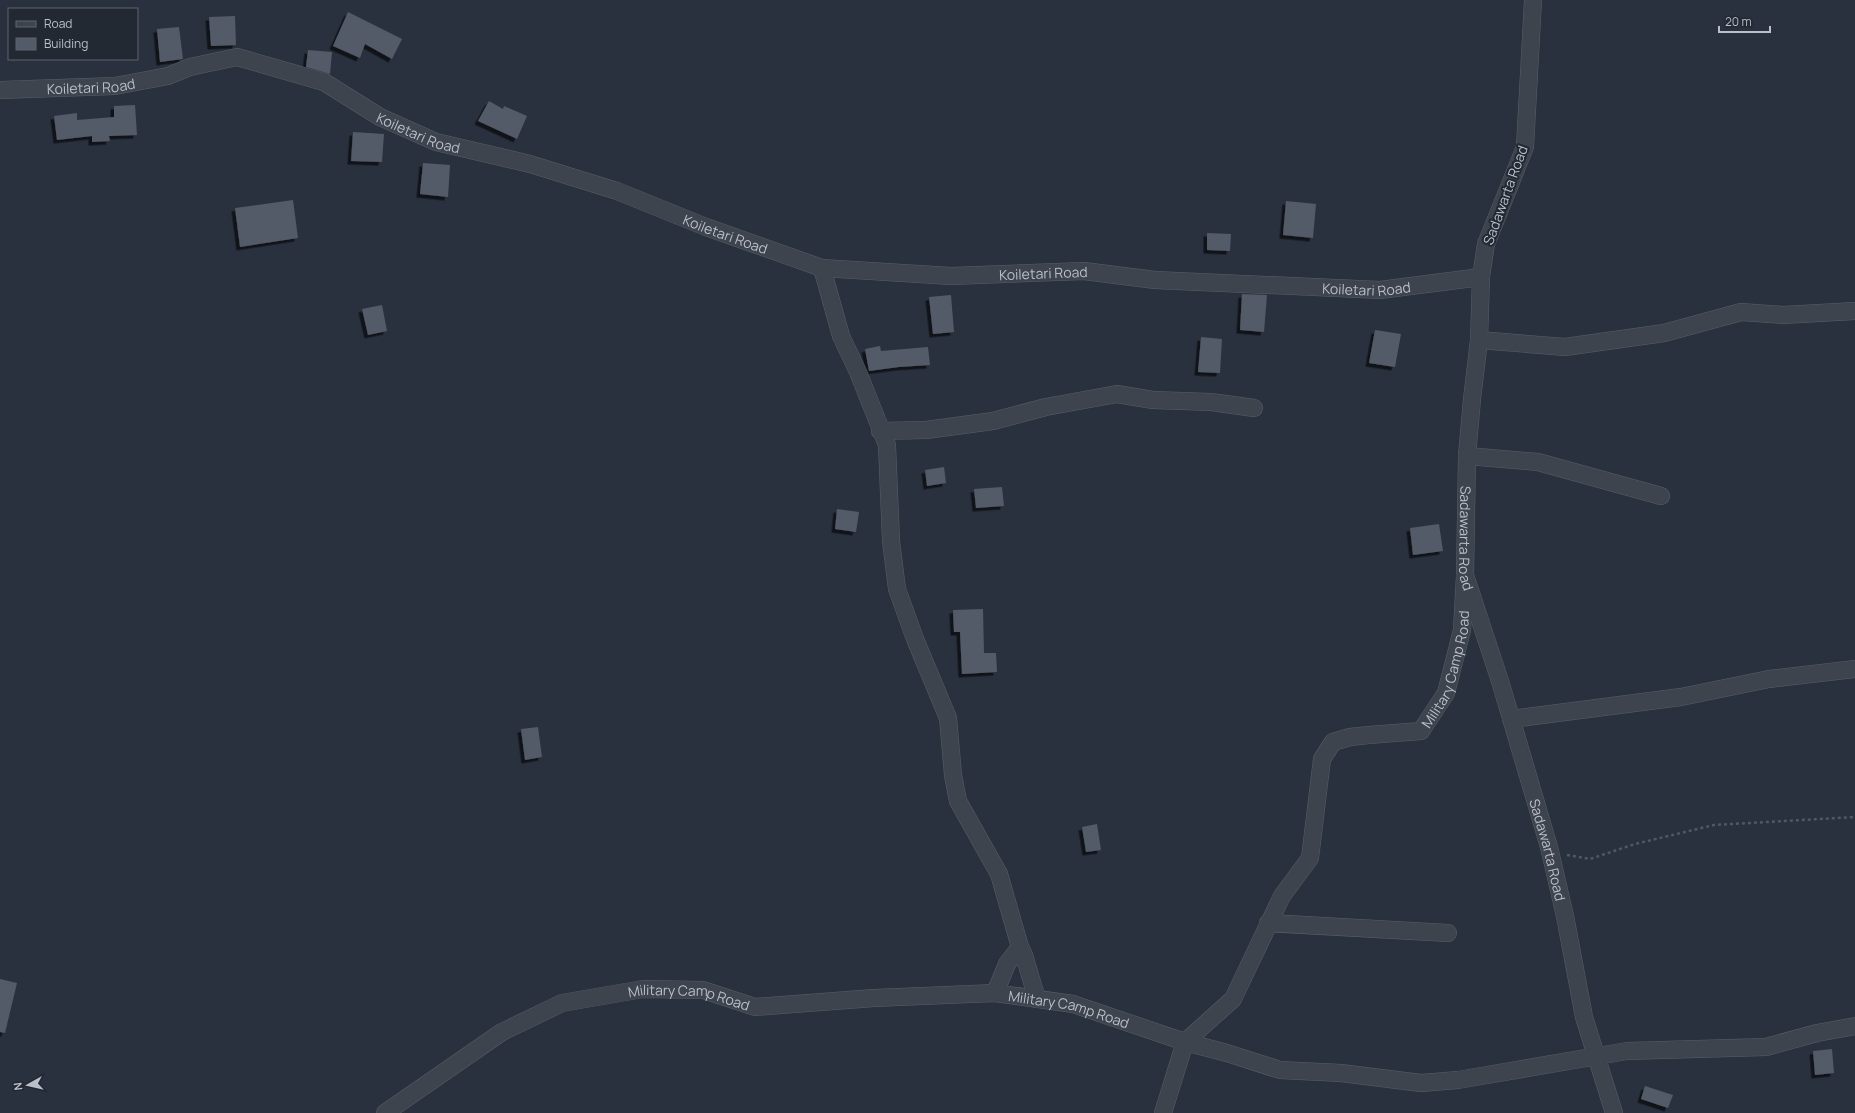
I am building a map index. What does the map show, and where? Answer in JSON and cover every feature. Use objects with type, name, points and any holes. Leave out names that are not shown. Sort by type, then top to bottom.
[{"type":"street","name":"Sadawarta Road","points":[[1533,0],[1525,147],[1486,244],[1481,277],[1479,340],[1467,456],[1465,575],[1511,719],[1549,848],[1565,916],[1584,1017],[1614,1113]]},
{"type":"street","name":"Koiletari Road","points":[[0,90],[115,86],[168,76],[190,67],[237,57],[324,82],[380,117],[436,142],[530,164],[617,191],[706,227],[822,268],[951,276],[1084,271],[1155,280],[1380,290],[1481,277]]},
{"type":"street","points":[[822,268],[841,336],[858,372],[880,431],[887,445],[891,541],[897,589],[915,639],[948,718],[953,775],[958,801],[999,874],[1037,999]]},
{"type":"street","points":[[1479,340],[1565,347],[1664,333],[1741,312],[1783,315],[1855,311]]},
{"type":"street","points":[[880,431],[926,430],[993,421],[1046,408],[1117,394],[1153,400],[1211,402],[1254,408]]},
{"type":"street","points":[[1467,456],[1538,462],[1661,496]]},
{"type":"street","name":"Military Camp Road","points":[[385,1113],[502,1032],[562,1003],[643,990],[703,990],[755,1007],[874,998],[995,992],[1074,1004],[1186,1042],[1233,999],[1282,896],[1310,858],[1322,759],[1333,742],[1369,734],[1421,731],[1446,694],[1462,630],[1465,575]]},
{"type":"street","points":[[1511,719],[1681,697],[1769,679],[1855,669]]},
{"type":"street","points":[[1268,923],[1448,933]]},
{"type":"street","points":[[995,992],[1007,964],[1020,947]]},
{"type":"street","points":[[1163,1113],[1186,1042],[1280,1070],[1342,1073],[1421,1083],[1458,1080],[1628,1051],[1766,1047],[1817,1033],[1855,1026]]},
{"type":"path","points":[[1549,848],[1566,855],[1590,859],[1635,844],[1714,825],[1855,817]]},
{"type":"building","points":[[348,12],[402,39],[392,59],[365,44],[360,58],[333,46]]},
{"type":"building","points":[[235,16],[236,45],[211,46],[209,17]]},
{"type":"building","points":[[179,27],[183,59],[160,62],[157,29]]},
{"type":"building","points":[[308,50],[332,52],[330,74],[306,67]]},
{"type":"building","points":[[489,101],[503,109],[504,106],[527,116],[517,139],[478,121]]},
{"type":"building","points":[[135,105],[137,135],[109,136],[110,141],[92,142],[92,136],[57,140],[54,116],[77,113],[77,120],[114,117],[114,106]]},
{"type":"building","points":[[353,132],[384,134],[382,162],[351,161]]},
{"type":"building","points":[[423,163],[450,165],[448,197],[420,194]]},
{"type":"building","points":[[293,200],[298,238],[240,247],[235,208]]},
{"type":"building","points":[[1286,201],[1316,204],[1313,238],[1283,235]]},
{"type":"building","points":[[1207,233],[1231,234],[1230,251],[1207,250]]},
{"type":"building","points":[[1242,294],[1267,295],[1264,332],[1240,330]]},
{"type":"building","points":[[951,295],[954,332],[933,334],[929,297]]},
{"type":"building","points":[[382,305],[387,331],[368,335],[362,309]]},
{"type":"building","points":[[1375,330],[1401,334],[1395,367],[1369,363]]},
{"type":"building","points":[[1201,337],[1222,339],[1220,373],[1198,372]]},
{"type":"building","points":[[880,346],[881,351],[928,347],[930,365],[869,371],[865,349]]},
{"type":"building","points":[[944,467],[946,483],[927,486],[925,470]]},
{"type":"building","points":[[1002,487],[1004,506],[976,508],[974,489]]},
{"type":"building","points":[[837,509],[859,512],[856,532],[835,529]]},
{"type":"building","points":[[1439,524],[1443,551],[1413,555],[1410,528]]},
{"type":"building","points":[[983,609],[984,653],[996,653],[997,672],[962,674],[960,632],[954,632],[953,610]]},
{"type":"building","points":[[538,727],[542,757],[525,760],[521,729]]},
{"type":"building","points":[[1097,824],[1101,850],[1086,852],[1082,827]]},
{"type":"building","points":[[0,979],[17,983],[5,1033],[0,1032]]},
{"type":"building","points":[[1832,1049],[1834,1073],[1815,1075],[1813,1051]]},
{"type":"building","points":[[1645,1086],[1673,1095],[1668,1108],[1641,1099]]}]
